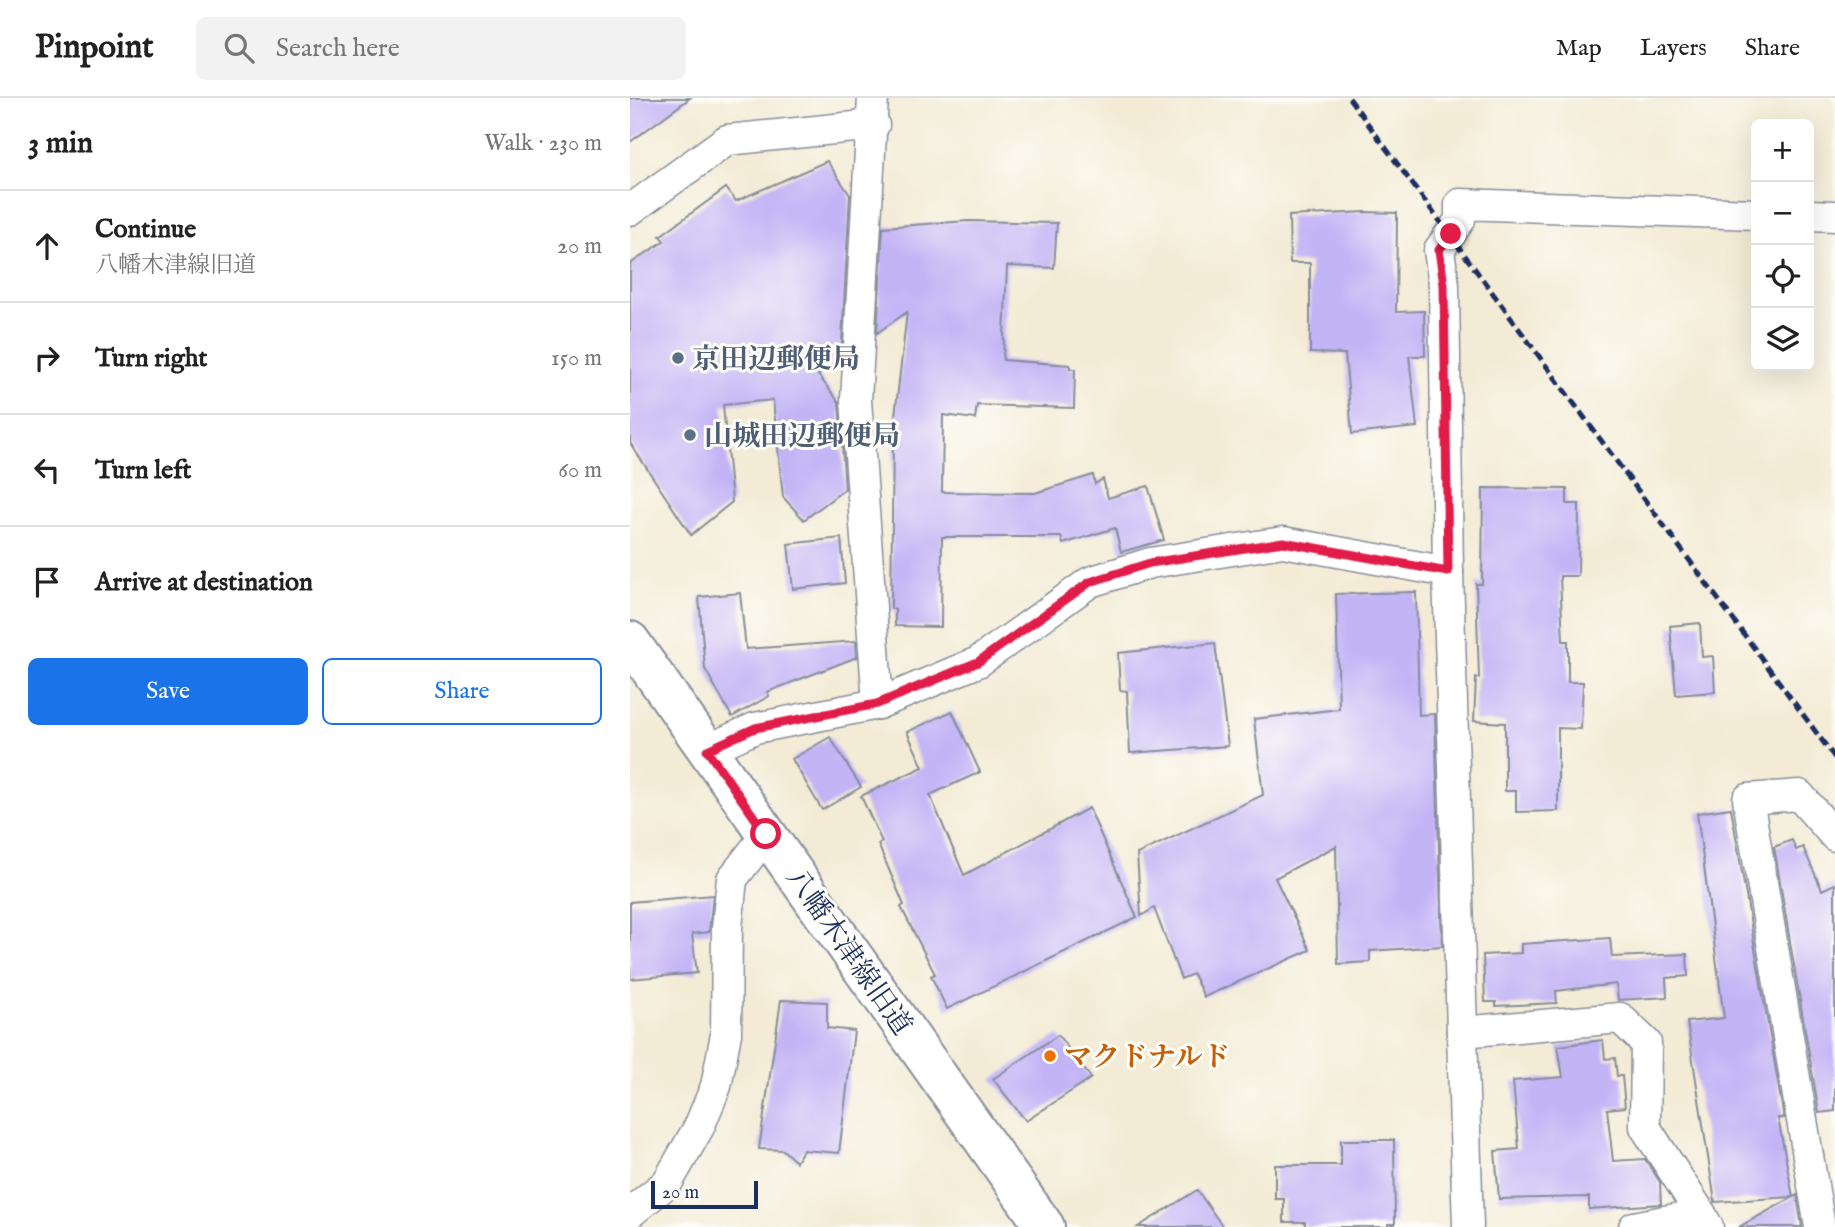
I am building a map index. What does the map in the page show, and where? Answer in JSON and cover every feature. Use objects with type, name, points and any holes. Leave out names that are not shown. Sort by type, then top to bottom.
[{"type":"street","points":[[630,210],[727,140],[874,111],[856,400],[877,704]]},
{"type":"street","points":[[1468,1227],[1448,572],[1444,285],[1439,250],[1460,220],[1460,204],[1751,214]]},
{"type":"street","points":[[1814,215],[1835,216]]},
{"type":"street","points":[[707,750],[755,728],[877,704],[978,662],[1090,582],[1150,563],[1283,542],[1448,572]]},
{"type":"street","name":"八幡木津線旧道","points":[[630,641],[1045,1227]]},
{"type":"street","points":[[1820,1227],[1748,799],[1799,795],[1835,836]]},
{"type":"street","points":[[630,1213],[667,1183],[699,1127],[716,1086],[726,1034],[727,928],[732,880],[766,834]]},
{"type":"street","points":[[1462,1032],[1619,1018],[1646,1043],[1645,1127],[1704,1221],[1634,1227]]},
{"type":"building","points":[[630,98],[690,98],[630,142]]},
{"type":"building","points":[[827,161],[850,195],[841,359],[818,375],[839,402],[845,489],[804,520],[783,497],[773,400],[723,405],[732,502],[691,535],[630,443],[630,264],[664,241],[660,236],[726,188],[736,201]]},
{"type":"building","points":[[1397,213],[1396,312],[1424,311],[1425,356],[1409,356],[1417,427],[1352,434],[1345,354],[1310,353],[1310,263],[1290,263],[1289,216]]},
{"type":"building","points":[[968,221],[1057,223],[1054,268],[1007,266],[1003,360],[1070,365],[1070,369],[1075,369],[1074,408],[977,405],[975,419],[943,415],[942,492],[1035,493],[1093,475],[1095,484],[1103,479],[1108,498],[1148,486],[1164,540],[1121,552],[1115,528],[1063,544],[1061,537],[942,537],[941,627],[895,626],[895,609],[891,609],[893,433],[907,312],[877,333],[883,227]]},
{"type":"building","points":[[1483,488],[1567,489],[1567,504],[1579,504],[1578,576],[1560,576],[1563,641],[1568,641],[1568,682],[1583,682],[1581,729],[1558,728],[1558,811],[1516,812],[1516,791],[1505,791],[1505,723],[1474,721],[1476,678],[1479,678],[1476,584],[1482,584]]},
{"type":"building","points":[[841,538],[845,583],[793,589],[788,544]]},
{"type":"building","points":[[1416,592],[1419,715],[1435,714],[1442,946],[1370,951],[1370,962],[1338,964],[1336,846],[1275,878],[1310,950],[1204,997],[1193,974],[1181,979],[1154,908],[1141,916],[1137,854],[1263,795],[1254,719],[1339,709],[1336,594]]},
{"type":"building","points":[[740,593],[746,649],[856,641],[857,657],[767,692],[769,696],[732,717],[705,669],[699,597]]},
{"type":"building","points":[[1700,623],[1702,657],[1713,656],[1715,692],[1676,695],[1670,626]]},
{"type":"building","points":[[1215,643],[1228,746],[1130,753],[1127,691],[1120,690],[1118,653]]},
{"type":"building","points":[[952,711],[980,772],[930,795],[964,875],[1089,808],[1137,917],[947,1009],[931,976],[935,974],[901,907],[904,905],[878,844],[882,842],[861,796],[923,767],[907,732]]},
{"type":"building","points":[[830,737],[861,787],[822,810],[792,759]]},
{"type":"building","points":[[1731,808],[1784,1118],[1778,1118],[1793,1197],[1715,1202],[1687,1022],[1724,1018],[1697,813]]},
{"type":"building","points":[[1792,840],[1796,850],[1803,847],[1822,890],[1835,884],[1835,1111],[1819,1113],[1774,847]]},
{"type":"building","points":[[713,895],[709,932],[692,934],[697,973],[630,979],[630,902]]},
{"type":"building","points":[[1610,938],[1612,957],[1687,954],[1688,976],[1666,978],[1667,997],[1618,1000],[1616,984],[1556,991],[1557,1003],[1496,1006],[1496,1002],[1485,1002],[1483,955],[1521,953],[1521,944]]},
{"type":"building","points":[[781,1000],[827,1002],[827,1028],[854,1031],[839,1153],[803,1150],[796,1162],[783,1150],[759,1149]]},
{"type":"building","name":"マクドナルド","points":[[1058,1035],[1091,1078],[1026,1121],[993,1079]]},
{"type":"building","points":[[1603,1040],[1605,1059],[1615,1058],[1617,1076],[1622,1076],[1625,1107],[1607,1109],[1613,1161],[1645,1159],[1660,1182],[1661,1204],[1589,1209],[1589,1197],[1499,1199],[1495,1151],[1519,1149],[1513,1081],[1563,1077],[1558,1046]]},
{"type":"building","points":[[1341,1140],[1394,1140],[1395,1224],[1388,1224],[1388,1227],[1305,1227],[1305,1222],[1284,1222],[1284,1199],[1275,1199],[1275,1165],[1341,1165]]},
{"type":"building","points":[[1197,1190],[1223,1227],[1138,1227]]},
{"type":"building","points":[[1797,1195],[1802,1227],[1739,1227]]},
{"type":"railway","points":[[1349,98],[1835,758]]},
{"type":"place","name":"京田辺郵便局","points":[[678,358]]},
{"type":"place","name":"山城田辺郵便局","points":[[690,435]]},
{"type":"place","name":"マクドナルド","points":[[1050,1056]]},
{"type":"route","points":[[766,834],[707,750],[755,728],[877,704],[978,662],[1090,582],[1150,563],[1283,542],[1448,572],[1444,285],[1439,250],[1451,234]]}]
